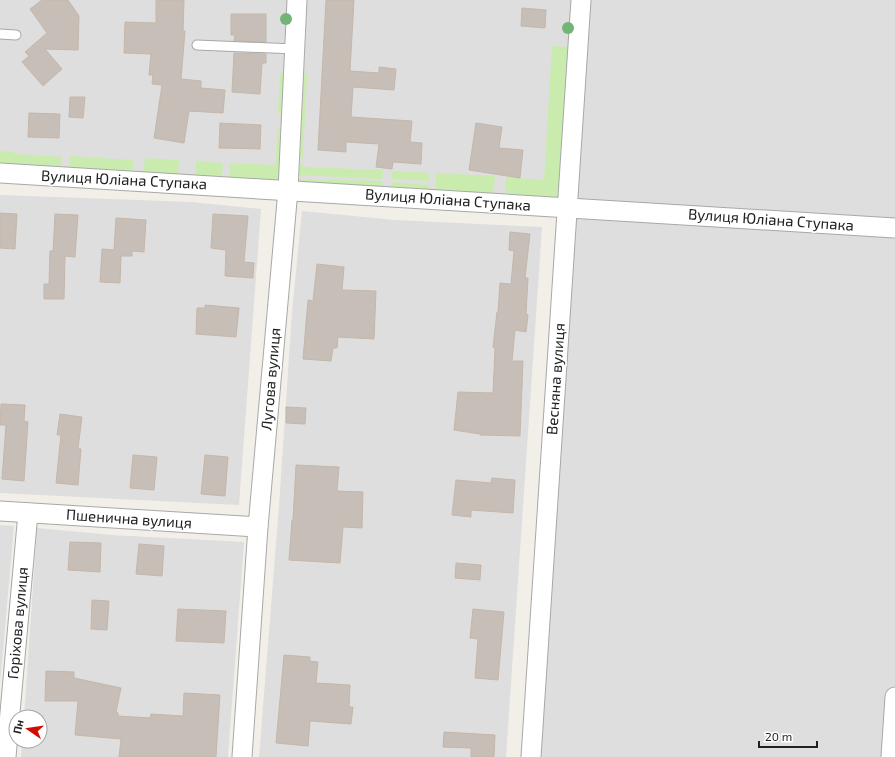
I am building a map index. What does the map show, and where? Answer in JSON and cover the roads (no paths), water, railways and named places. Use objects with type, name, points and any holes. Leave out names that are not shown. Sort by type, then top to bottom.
[{"type":"street","name":"Лугова вулиця","points":[[242,757],[258,528],[288,190],[297,0]]},
{"type":"street","name":"Весняна вулиця","points":[[531,757],[581,0]]},
{"type":"street","name":"Вулиця Юліана Ступака","points":[[0,173],[895,228]]},
{"type":"street","name":"Пшенична вулиця","points":[[0,511],[258,528]]},
{"type":"street","name":"Горіхова вулиця","points":[[6,757],[28,513]]},
{"type":"street","points":[[891,757],[895,697]]},
{"type":"lane","points":[[0,34],[16,35]]},
{"type":"lane","points":[[197,45],[295,49]]}]
